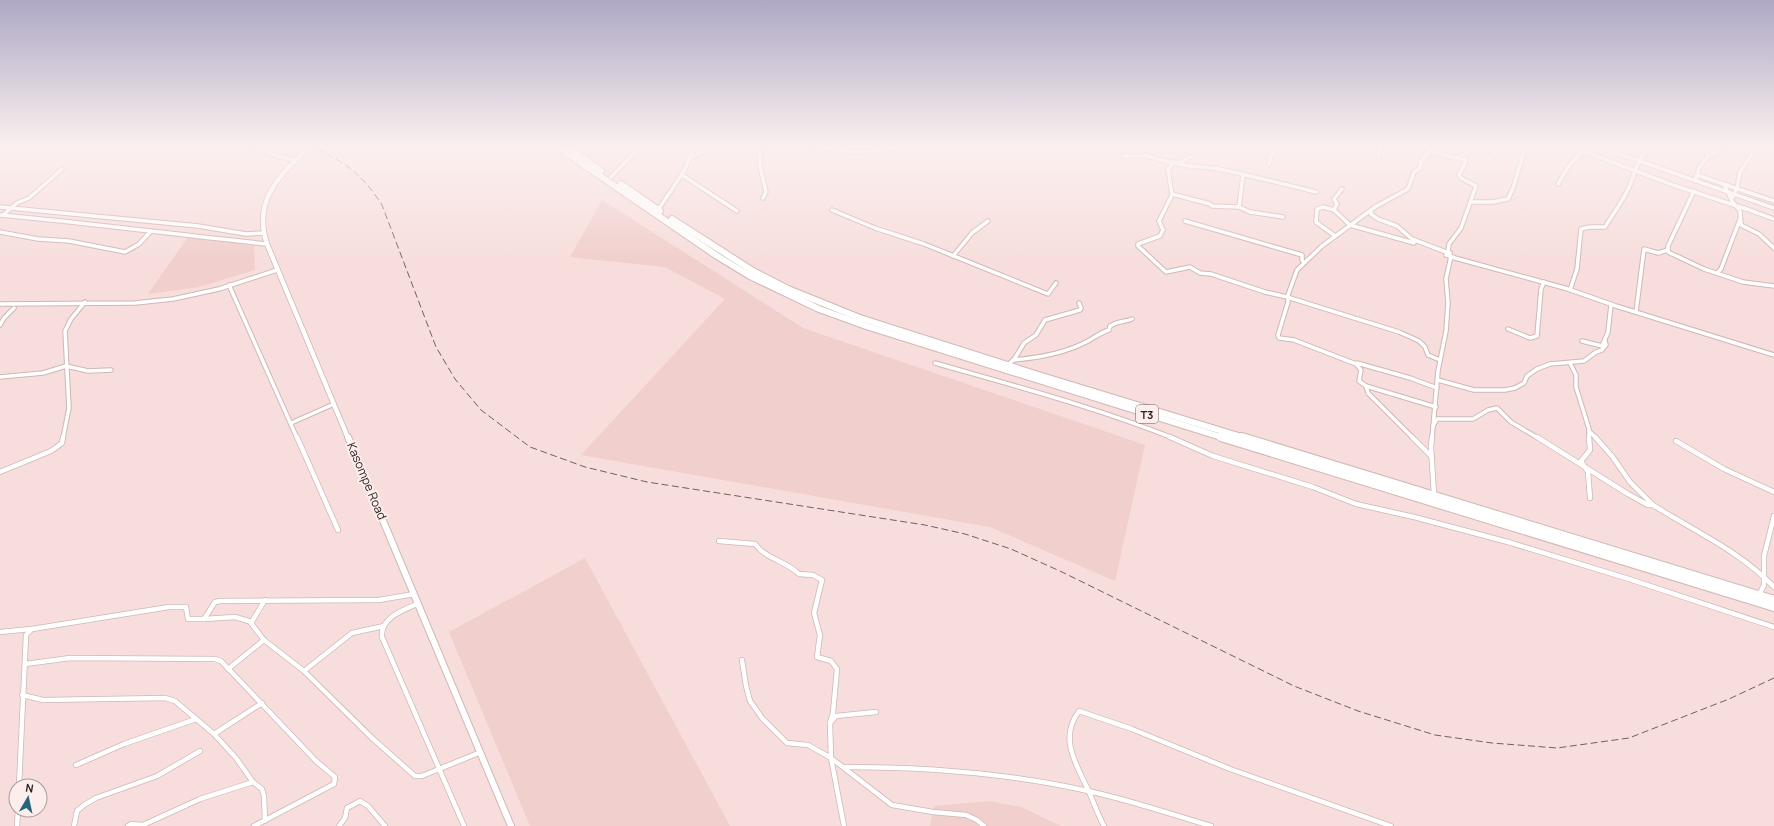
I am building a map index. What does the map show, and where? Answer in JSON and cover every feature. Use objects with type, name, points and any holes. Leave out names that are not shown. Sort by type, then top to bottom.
[{"type":"highway","name":"T3","points":[[611,184],[717,256],[750,276],[819,309],[866,326],[1082,394],[1774,607]]},
{"type":"highway","name":"T3","points":[[619,184],[753,271],[788,289],[860,318],[1010,363],[1434,496],[1774,600]]},
{"type":"street","points":[[1,215],[17,203],[29,198],[45,184]]},
{"type":"street","name":"Kasompe Road","points":[[276,184],[264,204],[262,217],[267,244],[511,826]]},
{"type":"street","points":[[658,210],[676,184]]},
{"type":"street","points":[[695,184],[737,211]]},
{"type":"street","points":[[763,198],[766,192],[764,184]]},
{"type":"street","points":[[1170,184],[1172,194],[1159,221],[1163,230],[1162,233],[1160,236],[1138,244],[1138,246],[1166,272],[1184,267],[1190,267],[1200,273],[1211,274],[1404,334],[1424,346],[1430,357],[1440,360]]},
{"type":"street","points":[[1239,207],[1242,184]]},
{"type":"street","points":[[1282,184],[1316,192]]},
{"type":"street","points":[[1410,184],[1408,189],[1371,210],[1322,246],[1304,262],[1297,270],[1278,331],[1279,338],[1294,340],[1350,362],[1361,368],[1360,381],[1366,386],[1436,407]]},
{"type":"street","points":[[1434,496],[1432,457],[1433,426],[1440,360],[1446,331],[1448,303],[1446,279],[1450,253],[1448,251],[1449,244],[1460,228],[1475,191],[1476,186],[1471,184]]},
{"type":"street","points":[[1470,202],[1493,202],[1508,199],[1514,184]]},
{"type":"street","points":[[1570,290],[1573,285],[1578,258],[1581,229],[1590,227],[1605,227],[1631,184]]},
{"type":"street","points":[[1672,184],[1774,219]]},
{"type":"street","points":[[1703,184],[1774,208]]},
{"type":"street","points":[[1724,184],[1774,201]]},
{"type":"street","points":[[1724,184],[1732,201],[1741,214],[1741,225],[1759,234],[1774,248]]},
{"type":"street","points":[[1732,201],[1738,184]]},
{"type":"street","points":[[1334,210],[1337,204],[1334,199],[1342,189]]},
{"type":"street","points":[[1694,191],[1668,246],[1668,250],[1671,255],[1743,282],[1774,286]]},
{"type":"street","points":[[1172,194],[1210,204],[1212,206],[1239,207],[1250,212],[1283,217]]},
{"type":"street","points":[[0,207],[70,215],[200,226],[230,233],[264,233]]},
{"type":"street","points":[[1335,236],[1316,222],[1317,208],[1322,207],[1334,210],[1350,225],[1410,241],[1449,256],[1544,282],[1611,305],[1774,355]]},
{"type":"street","points":[[1738,208],[1746,209]]},
{"type":"street","points":[[832,210],[1048,294],[1056,283]]},
{"type":"street","points":[[1371,210],[1371,214],[1378,220],[1397,226],[1407,237],[1441,249],[1449,256]]},
{"type":"street","points":[[1,215],[80,222],[267,244]]},
{"type":"street","points":[[1717,273],[1721,269],[1740,218]]},
{"type":"street","points":[[953,256],[972,233],[988,221]]},
{"type":"street","points":[[1185,221],[1302,255],[1302,260],[1304,262]]},
{"type":"street","points":[[0,232],[38,239],[69,241],[125,252],[139,244],[152,231]]},
{"type":"street","points":[[1636,312],[1644,249],[1658,253],[1668,250]]},
{"type":"street","points":[[0,304],[151,302],[196,294],[277,270]]},
{"type":"street","points":[[1508,329],[1530,338],[1537,336],[1541,289],[1544,282]]},
{"type":"street","points":[[229,285],[338,530]]},
{"type":"street","points":[[0,472],[51,451],[62,443],[69,408],[65,331],[66,325],[85,302]]},
{"type":"street","points":[[1010,363],[1024,343],[1036,335],[1045,320],[1080,310],[1080,303]]},
{"type":"street","points":[[1438,380],[1474,390],[1505,390],[1515,388],[1524,383],[1527,376],[1537,369],[1550,364],[1584,361],[1596,352],[1602,350],[1606,344],[1605,341],[1609,327],[1611,305]]},
{"type":"street","points":[[0,325],[4,318],[14,308]]},
{"type":"street","points":[[1010,363],[1043,357],[1084,344],[1099,333],[1109,330],[1110,326],[1118,321],[1127,321],[1132,318]]},
{"type":"street","points":[[1582,341],[1597,346],[1602,346],[1605,341]]},
{"type":"street","points":[[1350,362],[1384,370],[1437,388]]},
{"type":"street","points":[[935,363],[1137,424],[1190,445],[1213,456],[1313,488],[1356,504],[1414,517],[1508,542],[1629,579],[1774,627]]},
{"type":"street","points":[[1570,363],[1576,375],[1578,394],[1589,431],[1590,450],[1581,461],[1588,471],[1590,485],[1588,492],[1590,498]]},
{"type":"street","points":[[0,378],[29,375],[60,369],[66,366],[81,371],[96,372],[111,370]]},
{"type":"street","points":[[1366,386],[1368,393],[1432,457]]},
{"type":"street","points":[[291,423],[334,404]]},
{"type":"street","points":[[1433,426],[1437,419],[1473,419],[1488,410],[1496,408],[1511,422],[1582,464],[1628,494],[1648,505],[1653,505]]},
{"type":"street","points":[[1589,431],[1612,456],[1630,482],[1653,505],[1722,545],[1760,572],[1766,581],[1774,588]]},
{"type":"street","points":[[1676,441],[1691,451],[1754,484],[1774,492]]},
{"type":"street","points":[[1759,596],[1765,586],[1766,581],[1763,563],[1774,516]]},
{"type":"street","points":[[719,542],[755,544],[762,552],[791,566],[799,574],[813,575],[822,580],[814,613],[820,635],[818,657],[823,660],[831,661],[837,669],[833,713],[830,723],[832,758],[844,826]]},
{"type":"street","points":[[204,619],[215,602],[235,601],[245,603],[255,600],[379,600],[414,594]]},
{"type":"street","points":[[265,600],[251,625],[264,640],[304,672],[415,776],[422,776],[481,752]]},
{"type":"street","points":[[417,604],[392,616],[384,626],[382,634],[386,648],[438,770],[464,826]]},
{"type":"street","points":[[0,632],[32,629],[169,607],[186,607],[188,620],[232,616],[244,617],[252,622]]},
{"type":"street","points":[[304,672],[352,633],[384,626]]},
{"type":"street","points":[[19,778],[26,635],[32,629]]},
{"type":"street","points":[[228,669],[264,640]]},
{"type":"street","points":[[25,664],[70,658],[215,659],[221,661],[316,760],[335,777],[336,780],[334,784],[254,826]]},
{"type":"street","points":[[742,660],[750,700],[761,717],[788,743],[808,745],[832,758],[892,805],[933,812],[966,815],[977,820],[984,826]]},
{"type":"street","points":[[22,695],[43,700],[165,698],[175,701],[214,734],[236,758],[253,782],[262,789],[264,796],[265,821]]},
{"type":"street","points":[[214,734],[262,703]]},
{"type":"street","points":[[1104,826],[1070,748],[1070,730],[1079,711],[1132,729],[1230,769],[1391,826]]},
{"type":"street","points":[[830,723],[836,716],[876,712]]},
{"type":"street","points":[[76,765],[124,744],[196,719]]},
{"type":"street","points":[[74,826],[76,812],[83,805],[100,796],[128,787],[159,774],[200,751]]},
{"type":"street","points":[[844,767],[905,767],[994,774],[1089,791],[1211,826]]},
{"type":"street","points":[[128,826],[130,824],[143,825],[200,799],[253,782]]},
{"type":"street","points":[[339,826],[345,818],[347,808],[360,801],[368,806],[385,826]]},
{"type":"shaded area","points":[[602,200],[803,328],[1145,445],[1115,581],[990,527],[581,455],[725,299],[665,267],[570,257]]},
{"type":"shaded area","points":[[188,237],[254,246],[255,270],[199,287],[148,294]]},
{"type":"shaded area","points":[[585,558],[730,826],[530,826],[449,632]]},
{"type":"shaded area","points":[[989,801],[1021,807],[1061,826],[930,826],[934,806]]},
{"type":"railway","points":[[366,184],[382,205],[436,347],[455,379],[481,410],[530,447],[585,467],[647,482],[925,525],[965,534],[1011,549],[1062,572],[1294,686],[1358,711],[1435,735],[1492,743],[1557,748],[1629,738],[1729,699],[1774,678]]}]
